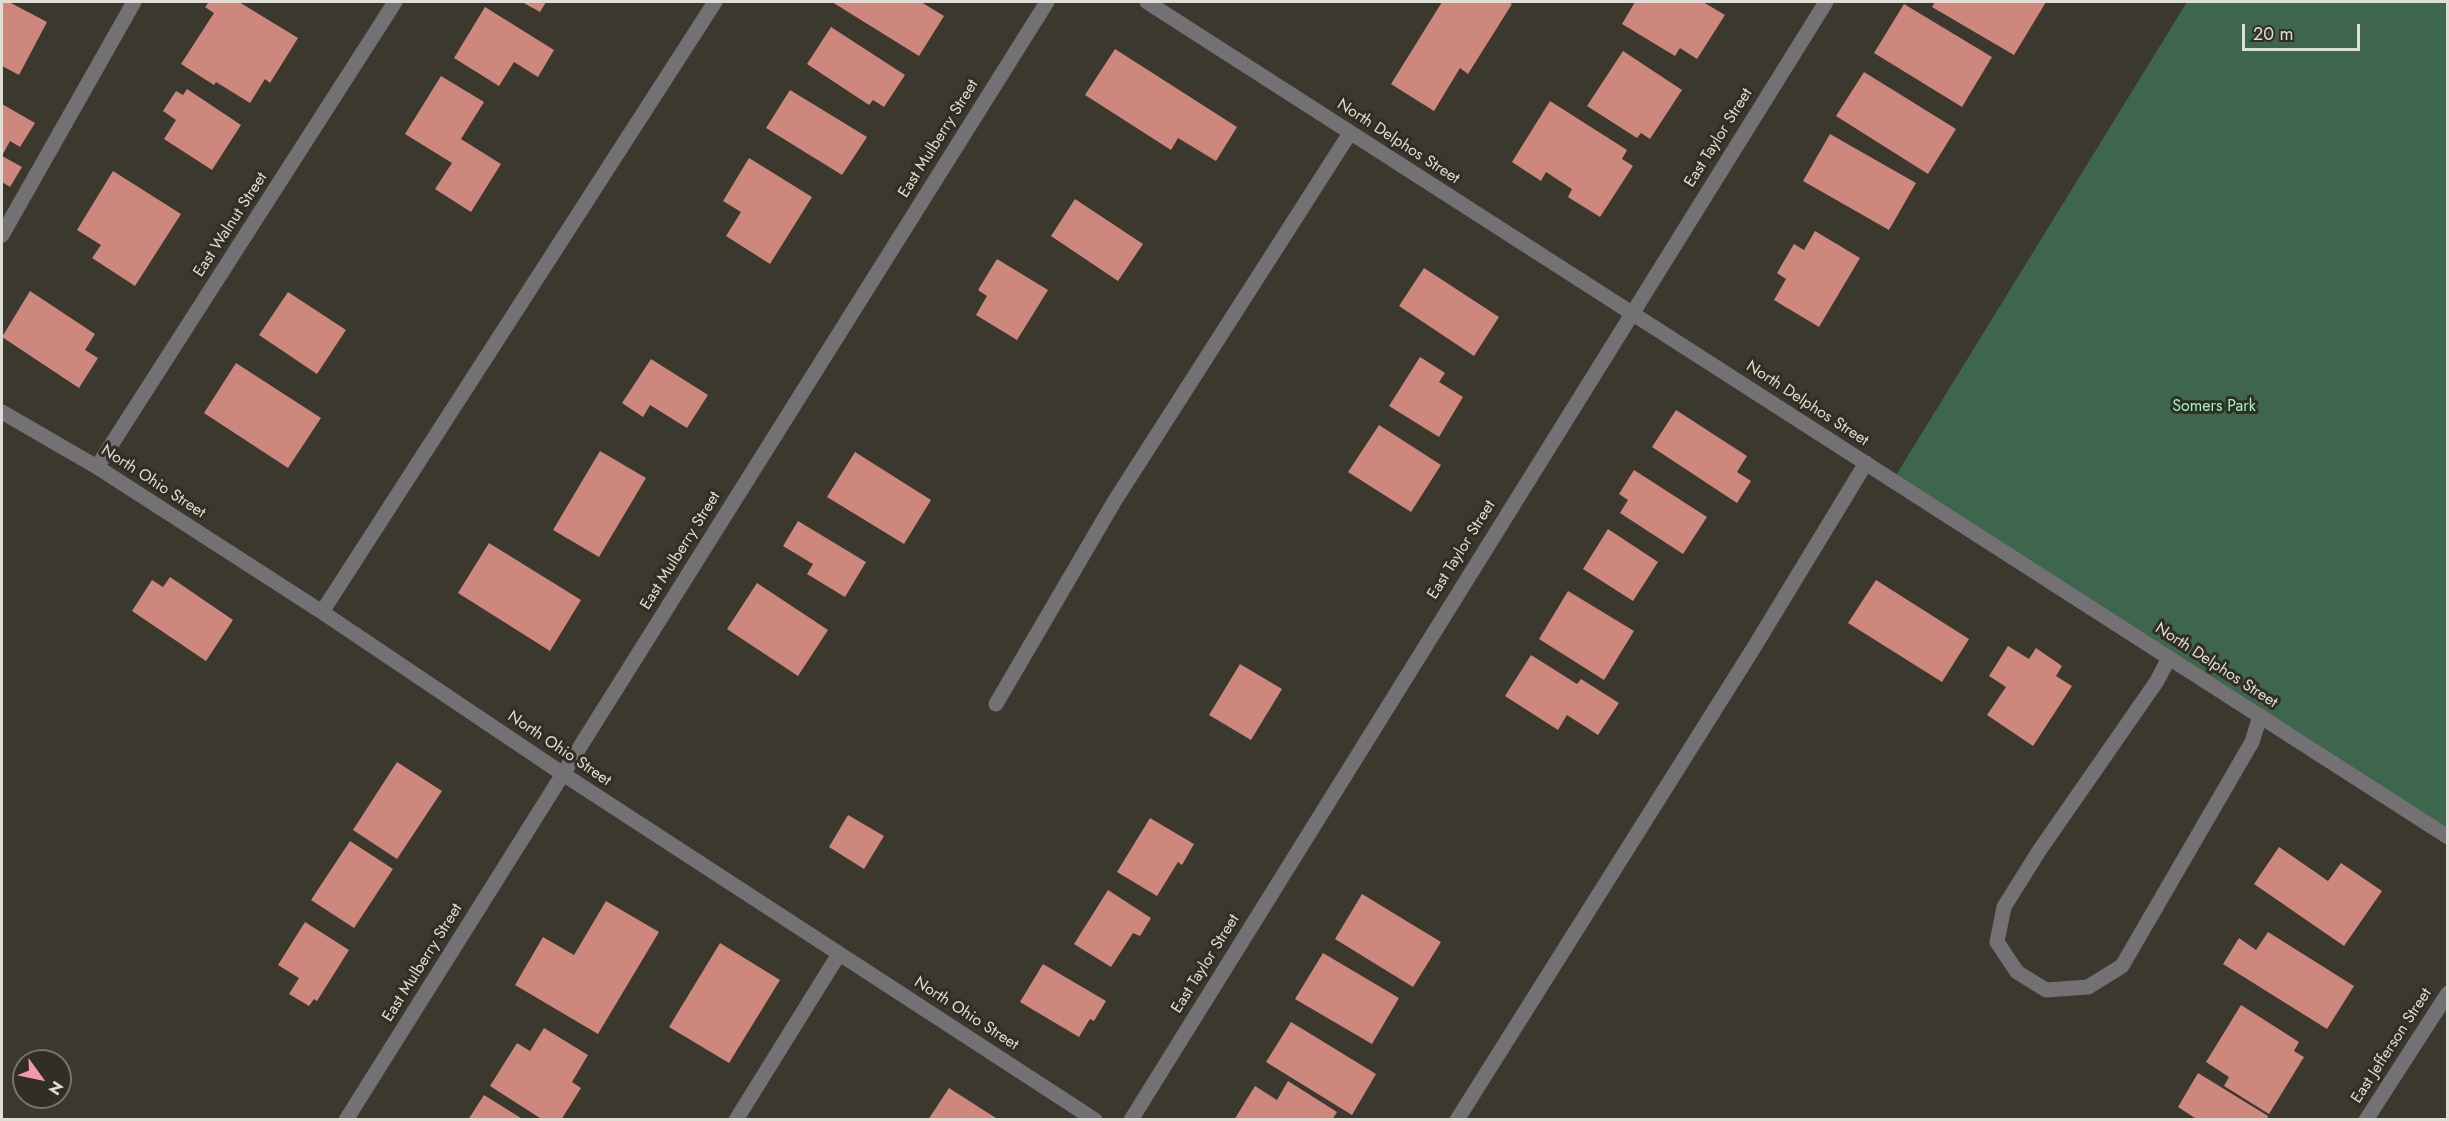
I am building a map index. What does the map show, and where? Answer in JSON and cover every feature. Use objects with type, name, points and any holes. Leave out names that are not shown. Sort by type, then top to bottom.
[{"type":"street","points":[[2,235],[134,2]]},
{"type":"street","name":"East Walnut Street","points":[[97,467],[395,2]]},
{"type":"street","points":[[322,612],[715,2]]},
{"type":"street","name":"East Mulberry Street","points":[[346,1119],[1047,2]]},
{"type":"street","name":"North Delphos Street","points":[[1147,2],[2448,837]]},
{"type":"street","name":"East Taylor Street","points":[[1131,1119],[1826,2]]},
{"type":"street","points":[[996,704],[1113,502],[1350,133]]},
{"type":"street","name":"North Ohio Street","points":[[2,412],[97,467],[322,612],[563,774],[1095,1119]]},
{"type":"street","points":[[1457,1119],[1753,649],[1866,463]]},
{"type":"street","points":[[2169,658],[2157,681],[2039,851],[2004,907],[1996,942],[2017,972],[2046,990],[2088,987],[2122,966],[2252,742],[2260,716]]},
{"type":"street","points":[[736,1119],[839,954]]},
{"type":"street","name":"East Jefferson Street","points":[[2366,1119],[2448,993]]},
{"type":"green space","name":"Somers Park","points":[[2187,2],[2447,2],[2447,837],[1893,480]]},
{"type":"building","points":[[2,2],[9,2],[47,22],[19,75],[2,66]]},
{"type":"building","points":[[209,2],[239,2],[298,38],[270,83],[265,79],[250,103],[216,82],[214,85],[181,64],[214,13],[205,7]]},
{"type":"building","points":[[522,2],[546,2],[540,12]]},
{"type":"building","points":[[832,2],[921,2],[944,16],[919,56]]},
{"type":"building","points":[[1442,2],[1508,2],[1512,4],[1468,74],[1460,68],[1434,111],[1391,84]]},
{"type":"building","points":[[1635,2],[1703,2],[1725,15],[1697,59],[1680,48],[1675,56],[1622,24]]},
{"type":"building","points":[[1935,2],[2046,2],[2014,55],[1932,7]]},
{"type":"building","points":[[1904,4],[1992,57],[1962,107],[1874,53]]},
{"type":"building","points":[[485,7],[554,50],[538,77],[514,62],[499,86],[454,58]]},
{"type":"building","points":[[831,27],[905,75],[884,107],[873,100],[869,105],[807,64]]},
{"type":"building","points":[[1115,49],[1237,127],[1216,161],[1178,138],[1171,150],[1085,95]]},
{"type":"building","points":[[1623,51],[1682,90],[1650,139],[1641,133],[1637,138],[1587,106]]},
{"type":"building","points":[[1864,72],[1956,129],[1928,174],[1836,116]]},
{"type":"building","points":[[441,76],[484,102],[461,139],[501,164],[471,212],[435,189],[452,163],[405,134]]},
{"type":"building","points":[[187,89],[241,125],[212,170],[164,139],[176,120],[163,111],[176,91],[183,95]]},
{"type":"building","points":[[790,90],[867,137],[842,175],[766,128]]},
{"type":"building","points":[[1550,101],[1627,150],[1622,159],[1633,166],[1600,217],[1568,197],[1572,189],[1546,172],[1541,181],[1512,162]]},
{"type":"building","points":[[2,104],[35,123],[20,147],[10,141],[2,156]]},
{"type":"building","points":[[1830,134],[1916,183],[1889,230],[1803,181]]},
{"type":"building","points":[[2,156],[22,167],[10,187],[2,182]]},
{"type":"building","points":[[749,158],[812,197],[770,264],[726,236],[741,212],[723,201]]},
{"type":"building","points":[[113,171],[181,214],[135,286],[92,258],[101,245],[77,230]]},
{"type":"building","points":[[1075,199],[1143,244],[1118,281],[1051,236]]},
{"type":"building","points":[[1815,231],[1860,258],[1819,327],[1774,300],[1786,279],[1777,273],[1794,244],[1804,250]]},
{"type":"building","points":[[997,259],[1048,290],[1017,340],[976,315],[987,296],[978,290]]},
{"type":"building","points":[[1424,268],[1499,317],[1474,356],[1399,306]]},
{"type":"building","points":[[30,291],[95,334],[85,350],[98,358],[79,388],[2,337]]},
{"type":"building","points":[[288,292],[346,330],[317,374],[259,335]]},
{"type":"building","points":[[1420,357],[1445,373],[1439,382],[1463,397],[1439,437],[1389,406]]},
{"type":"building","points":[[651,359],[708,395],[687,428],[650,405],[643,417],[622,403]]},
{"type":"building","points":[[236,363],[321,418],[288,468],[204,413]]},
{"type":"building","points":[[1676,410],[1747,456],[1737,472],[1751,481],[1737,503],[1652,447]]},
{"type":"building","points":[[1379,425],[1441,465],[1411,512],[1348,472]]},
{"type":"building","points":[[600,451],[646,478],[599,557],[553,530]]},
{"type":"building","points":[[855,452],[931,500],[904,544],[827,497]]},
{"type":"building","points":[[1634,470],[1707,517],[1683,554],[1620,513],[1628,500],[1619,494]]},
{"type":"building","points":[[798,521],[866,562],[845,597],[807,574],[813,564],[783,546]]},
{"type":"building","points":[[1608,529],[1658,562],[1633,601],[1583,569]]},
{"type":"building","points":[[489,543],[581,600],[550,651],[458,593]]},
{"type":"building","points":[[170,577],[233,620],[206,661],[132,611],[152,580],[163,587]]},
{"type":"building","points":[[1876,580],[1969,639],[1942,682],[1848,623]]},
{"type":"building","points":[[757,583],[828,630],[798,676],[727,629]]},
{"type":"building","points":[[1568,591],[1634,631],[1604,680],[1539,639]]},
{"type":"building","points":[[2008,646],[2029,659],[2036,648],[2062,666],[2056,676],[2072,686],[2033,746],[1987,715],[2006,687],[1989,676]]},
{"type":"building","points":[[1531,655],[1577,684],[1581,679],[1619,703],[1598,735],[1567,715],[1558,730],[1505,696]]},
{"type":"building","points":[[1240,664],[1282,689],[1251,740],[1209,715]]},
{"type":"building","points":[[397,762],[442,791],[397,859],[353,830]]},
{"type":"building","points":[[848,815],[884,836],[864,869],[829,847]]},
{"type":"building","points":[[1150,818],[1194,844],[1182,865],[1178,862],[1157,896],[1117,872]]},
{"type":"building","points":[[350,841],[393,869],[354,928],[311,900]]},
{"type":"building","points":[[2279,847],[2328,881],[2341,863],[2382,891],[2344,946],[2254,884]]},
{"type":"building","points":[[1108,890],[1151,918],[1140,936],[1133,933],[1111,967],[1074,944]]},
{"type":"building","points":[[1362,894],[1441,942],[1413,987],[1335,939]]},
{"type":"building","points":[[606,901],[659,932],[598,1034],[515,985],[543,937],[574,955]]},
{"type":"building","points":[[305,922],[349,950],[317,1001],[314,999],[309,1006],[289,994],[299,978],[278,965]]},
{"type":"building","points":[[2268,932],[2354,986],[2327,1029],[2223,964],[2239,938],[2256,950]]},
{"type":"building","points":[[720,943],[780,980],[729,1063],[669,1027]]},
{"type":"building","points":[[1323,953],[1399,998],[1372,1044],[1295,999]]},
{"type":"building","points":[[1043,964],[1106,1001],[1094,1021],[1090,1019],[1079,1037],[1020,1002]]},
{"type":"building","points":[[2241,1005],[2299,1042],[2294,1051],[2304,1057],[2269,1114],[2224,1086],[2229,1077],[2206,1062]]},
{"type":"building","points":[[1291,1022],[1376,1074],[1352,1115],[1266,1062]]},
{"type":"building","points":[[544,1028],[588,1055],[572,1082],[581,1088],[561,1120],[543,1120],[490,1086],[517,1043],[530,1051]]},
{"type":"building","points":[[2198,1073],[2268,1116],[2267,1120],[2198,1120],[2178,1107]]},
{"type":"building","points":[[1288,1081],[1337,1112],[1332,1120],[1234,1120],[1255,1086],[1277,1100]]},
{"type":"building","points":[[949,1088],[999,1120],[928,1120]]},
{"type":"building","points":[[484,1095],[524,1120],[468,1120]]}]
